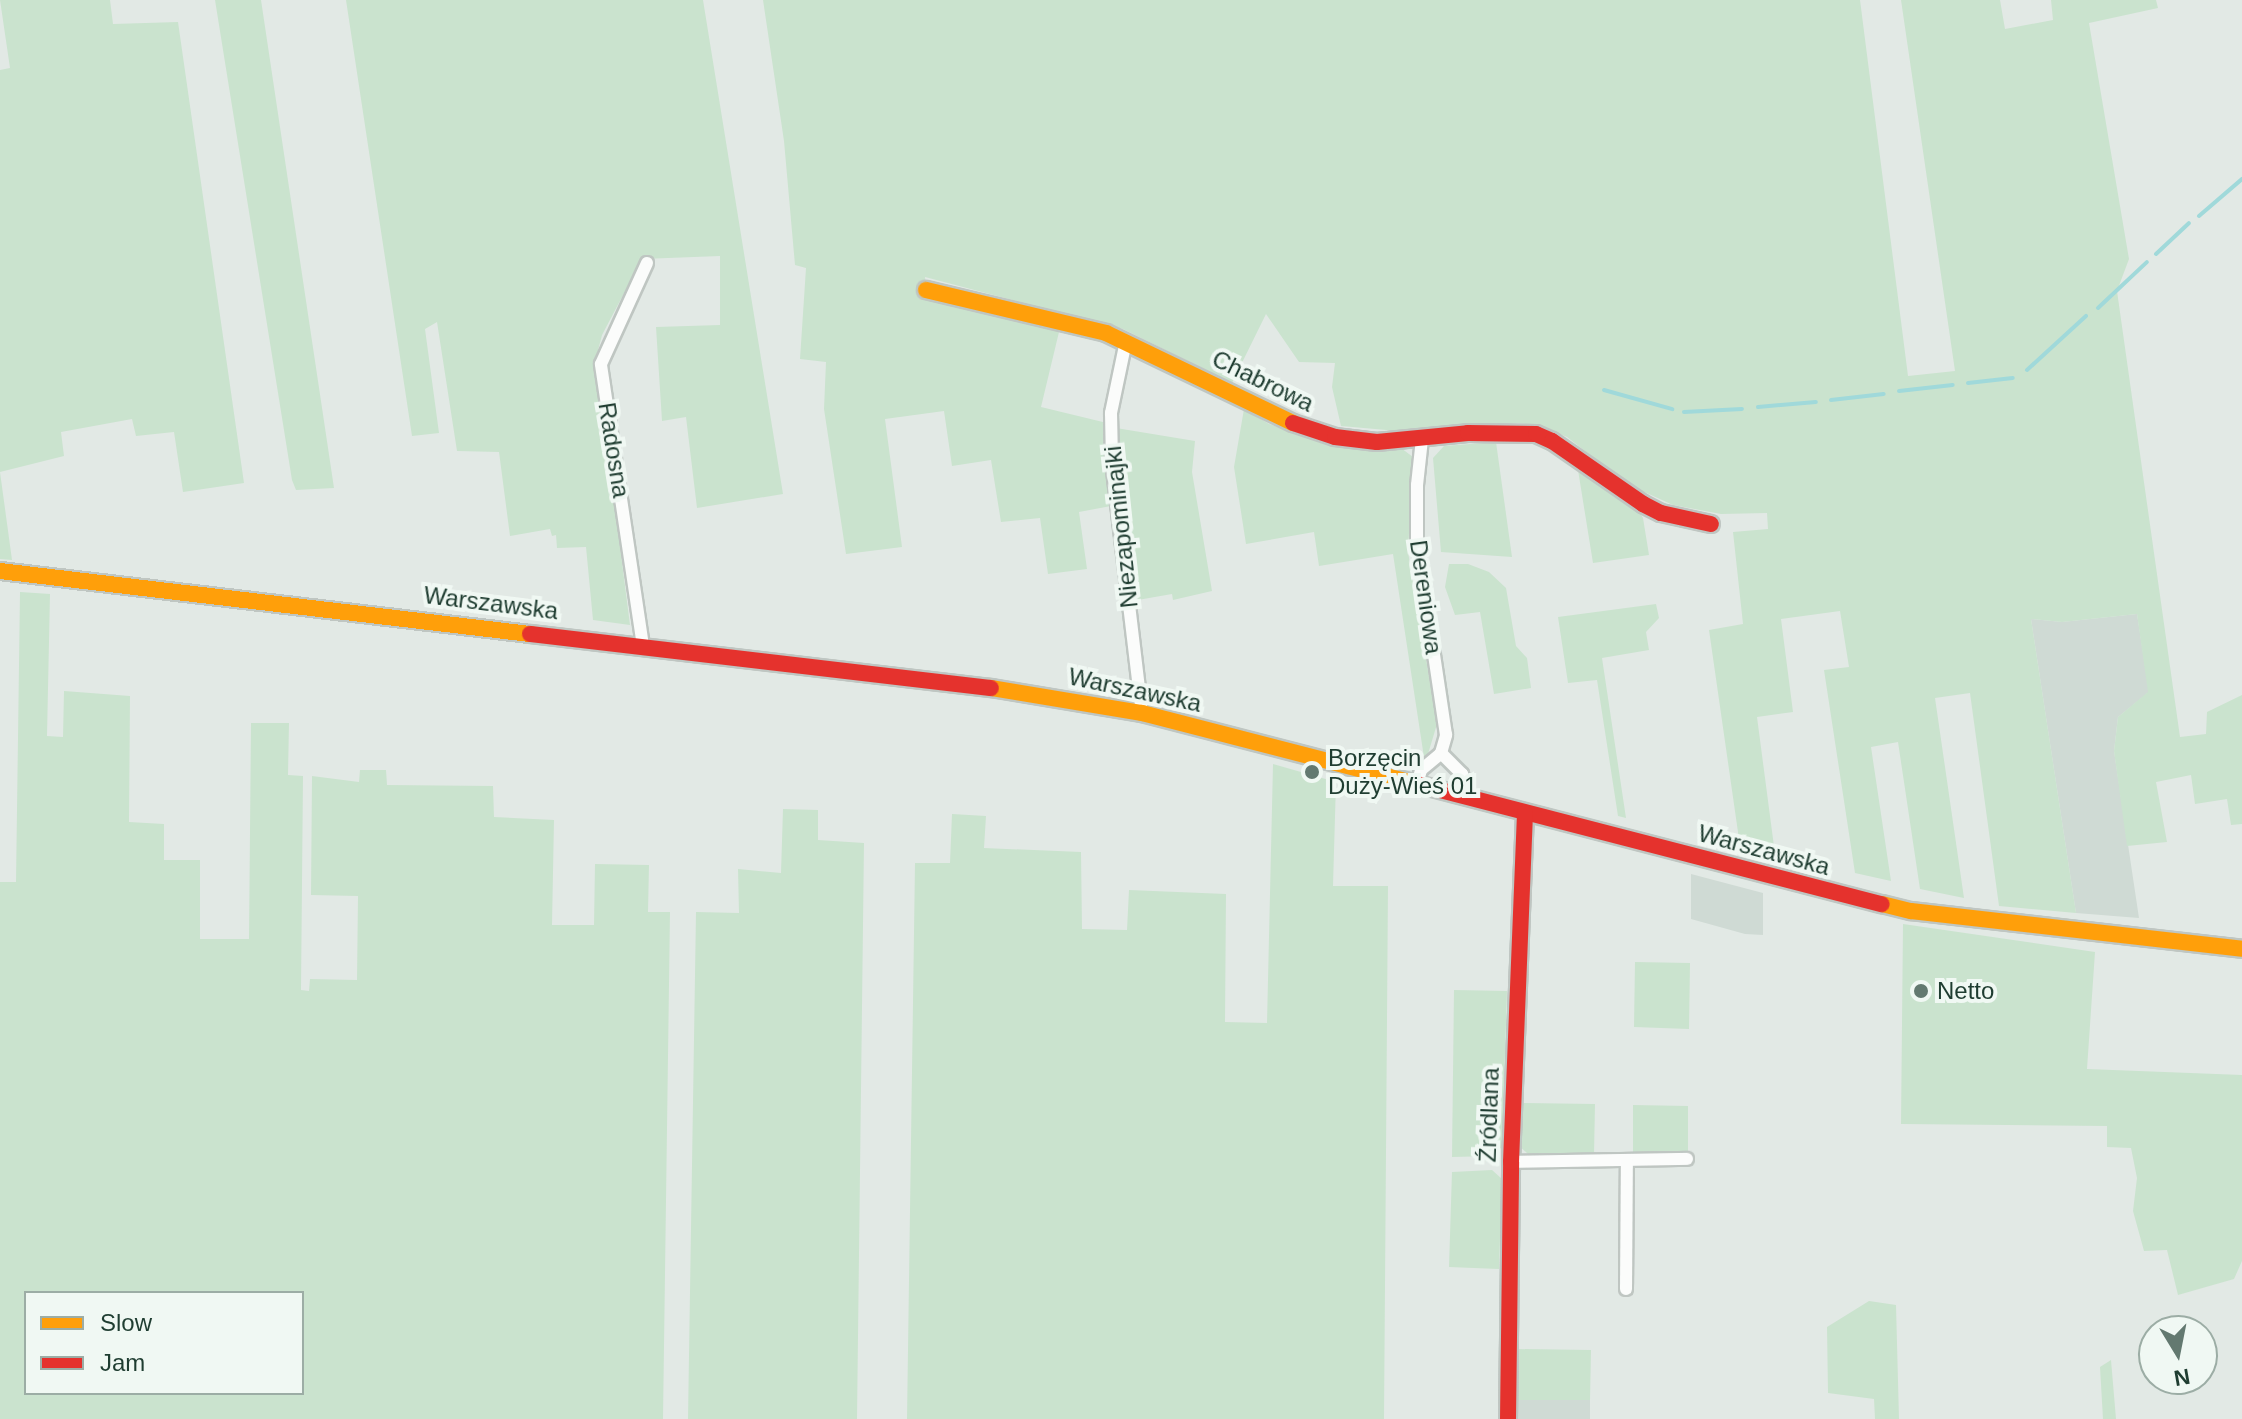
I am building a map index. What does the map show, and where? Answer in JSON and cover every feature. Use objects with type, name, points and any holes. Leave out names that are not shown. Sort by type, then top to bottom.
[{"type":"main road","name":"Chabrowa","points":[[926,290],[1106,333],[1304,428],[1377,442],[1468,433],[1536,434],[1573,455],[1643,504],[1661,513],[1711,524]]},
{"type":"main road","name":"Warszawska","points":[[0,571],[1030,693],[1142,713],[1911,911],[2242,949]]},
{"type":"main road","name":"Źródlana","points":[[1508,1419],[1511,1162],[1521,836],[1525,813]]},
{"type":"street","name":"Radosna","points":[[643,646],[601,364],[647,263]]},
{"type":"street","name":"Niezapominajki","points":[[1126,341],[1111,413],[1112,462],[1142,713]]},
{"type":"street","name":"Dereniowa","points":[[1422,439],[1417,485],[1417,541],[1446,735],[1441,753]]},
{"type":"street","points":[[1417,785],[1421,770],[1441,753],[1462,774],[1468,798]]},
{"type":"street","points":[[1511,1162],[1687,1159]]},
{"type":"street","points":[[1626,1289],[1627,1160]]},
{"type":"shaded area","points":[[2137,614],[2149,692],[2118,717],[2114,751],[2139,918],[2076,913],[2031,619],[2062,622]]},
{"type":"shaded area","points":[[1691,874],[1763,893],[1763,935],[1745,934],[1691,919]]},
{"type":"shaded area","points":[[1514,1400],[1590,1400],[1590,1419],[1514,1419]]},
{"type":"green space","points":[[0,0],[110,0],[113,24],[178,22],[244,483],[183,492],[174,432],[136,436],[132,419],[61,432],[64,456],[0,472],[0,70],[10,68]]},
{"type":"green space","points":[[215,0],[261,0],[334,488],[296,490],[292,480]]},
{"type":"green space","points":[[346,0],[703,0],[783,494],[697,508],[686,417],[662,421],[656,327],[720,325],[720,256],[642,259],[602,335],[596,358],[630,625],[593,620],[586,547],[557,548],[556,535],[552,536],[550,529],[510,536],[499,452],[457,451],[437,322],[425,329],[439,433],[412,436]]},
{"type":"green space","points":[[763,0],[1860,0],[1908,376],[1955,371],[1901,0],[2000,0],[2005,29],[2053,20],[2051,0],[2156,0],[2158,8],[2089,23],[2129,259],[2117,291],[2180,737],[2206,734],[2207,712],[2242,695],[2242,824],[2231,825],[2227,799],[2195,804],[2191,775],[2156,782],[2167,842],[2127,846],[2114,751],[2118,717],[2148,692],[2137,614],[2062,622],[2031,619],[2076,913],[1999,906],[1970,693],[1935,698],[1964,898],[1920,889],[1898,742],[1871,747],[1891,881],[1855,873],[1824,670],[1849,667],[1840,611],[1781,619],[1793,712],[1757,717],[1775,854],[1740,846],[1709,630],[1743,624],[1733,532],[1768,529],[1767,513],[1721,514],[1673,505],[1629,485],[1567,437],[1541,426],[1518,423],[1409,432],[1341,426],[1332,387],[1335,363],[1299,362],[1266,314],[1232,383],[1123,329],[925,277],[927,297],[1059,332],[1041,407],[1107,423],[1106,465],[1111,506],[1079,512],[1087,569],[1048,574],[1040,518],[1001,522],[991,460],[952,466],[944,411],[885,419],[902,547],[846,554],[824,409],[826,362],[800,359],[806,268],[795,265],[784,141]]},
{"type":"green space","points":[[1244,409],[1269,424],[1305,437],[1377,449],[1401,448],[1413,457],[1408,552],[1437,724],[1425,764],[1393,554],[1319,566],[1314,532],[1246,544],[1234,467]]},
{"type":"green space","points":[[1116,428],[1195,441],[1192,472],[1212,591],[1173,600],[1172,594],[1132,601],[1117,480]]},
{"type":"green space","points":[[1496,442],[1512,557],[1441,552],[1433,458],[1444,446]]},
{"type":"green space","points":[[1578,470],[1614,497],[1637,508],[1643,518],[1649,555],[1593,563]]},
{"type":"green space","points":[[0,472],[12,560],[0,559]]},
{"type":"green space","points":[[1449,564],[1468,564],[1489,572],[1506,588],[1516,646],[1527,658],[1531,688],[1494,694],[1480,612],[1455,615],[1445,587]]},
{"type":"green space","points":[[20,592],[50,594],[47,736],[63,737],[64,691],[130,696],[129,822],[164,824],[164,860],[200,860],[200,939],[249,939],[251,723],[289,723],[288,775],[303,776],[301,990],[309,991],[310,979],[357,980],[358,896],[311,895],[312,776],[359,782],[360,770],[386,770],[387,785],[493,786],[494,817],[554,820],[552,925],[594,925],[595,864],[649,865],[648,912],[670,912],[663,1419],[0,1419],[0,882],[16,882]]},
{"type":"green space","points":[[1656,604],[1659,618],[1646,632],[1649,650],[1602,658],[1626,818],[1618,816],[1597,680],[1568,683],[1558,617]]},
{"type":"green space","points":[[1273,764],[1336,782],[1333,886],[1388,886],[1384,1419],[907,1419],[915,863],[950,863],[952,814],[986,816],[984,848],[1081,852],[1082,929],[1127,930],[1129,890],[1226,894],[1225,1022],[1267,1023]]},
{"type":"green space","points":[[783,809],[818,810],[818,840],[864,843],[857,1419],[688,1419],[696,912],[739,913],[738,869],[781,873]]},
{"type":"green space","points":[[1903,924],[2095,952],[2087,1069],[2242,1075],[2242,1261],[2234,1279],[2178,1295],[2167,1250],[2144,1251],[2133,1211],[2137,1178],[2131,1148],[2107,1147],[2107,1126],[1901,1124]]},
{"type":"green space","points":[[1635,962],[1690,963],[1689,1029],[1634,1027]]},
{"type":"green space","points":[[1454,990],[1507,991],[1502,1147],[1492,1156],[1452,1157]]},
{"type":"green space","points":[[1518,1103],[1595,1104],[1594,1154],[1528,1154],[1517,1144]]},
{"type":"green space","points":[[1633,1105],[1688,1106],[1688,1151],[1633,1152]]},
{"type":"green space","points":[[1492,1170],[1502,1179],[1499,1269],[1449,1267],[1452,1172]]},
{"type":"green space","points":[[1869,1301],[1896,1305],[1899,1419],[1875,1419],[1874,1399],[1828,1393],[1827,1327]]},
{"type":"green space","points":[[1516,1349],[1591,1350],[1590,1400],[1514,1400]]},
{"type":"green space","points":[[2111,1360],[2116,1419],[2103,1419],[2100,1367]]},
{"type":"waterway","points":[[2199,216],[2242,179]]},
{"type":"waterway","points":[[2156,254],[2189,223]]},
{"type":"waterway","points":[[2098,308],[2147,262]]},
{"type":"waterway","points":[[2027,370],[2086,316]]},
{"type":"waterway","points":[[1968,383],[2013,378]]},
{"type":"waterway","points":[[1899,391],[1953,385]]},
{"type":"waterway","points":[[1604,390],[1672,409]]},
{"type":"waterway","points":[[1831,400],[1884,394]]},
{"type":"waterway","points":[[1758,407],[1816,402]]},
{"type":"waterway","points":[[1684,412],[1742,409]]},
{"type":"traffic: slow","points":[[926,290],[1106,333],[1293,423]]},
{"type":"traffic: slow","points":[[0,571],[530,634]]},
{"type":"traffic: slow","points":[[991,688],[1142,713],[1413,783]]},
{"type":"traffic: slow","points":[[1882,904],[1911,911],[2242,949]]},
{"type":"traffic: jam","points":[[1293,423],[1335,437],[1377,442],[1468,433],[1536,434],[1552,441],[1643,504],[1661,513],[1711,524]]},
{"type":"traffic: jam","points":[[530,634],[991,688]]},
{"type":"traffic: jam","points":[[1413,783],[1882,904]]},
{"type":"traffic: jam","points":[[1508,1419],[1511,1162],[1525,813]]},
{"type":"place","name":"Borzęcin Duży-Wieś 01","points":[[1312,772]]},
{"type":"place","name":"Netto","points":[[1921,991]]}]
